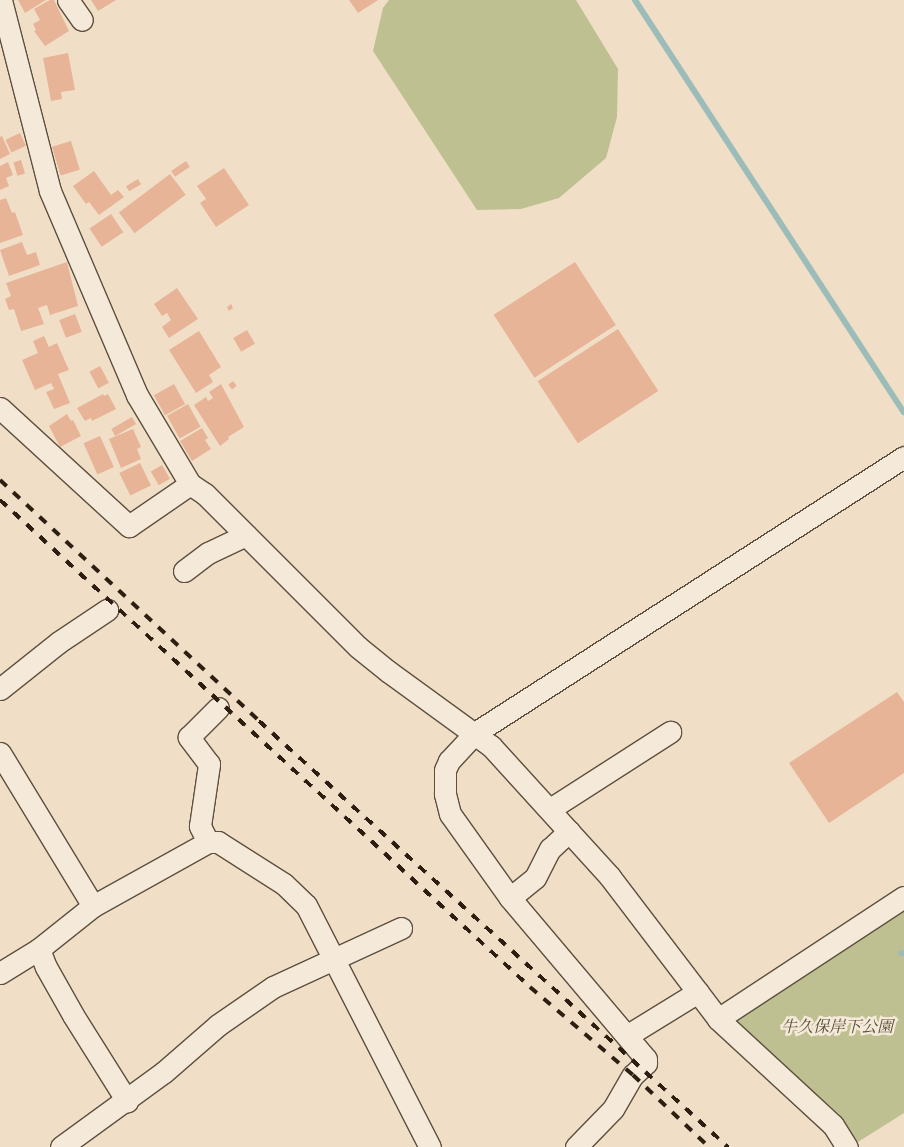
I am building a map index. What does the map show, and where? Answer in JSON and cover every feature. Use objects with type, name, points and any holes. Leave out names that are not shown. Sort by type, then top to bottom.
[{"type":"street","points":[[68,0],[82,20]]},
{"type":"street","points":[[2,6],[50,191],[137,395],[190,484],[205,494],[358,647],[388,672],[476,733],[491,746],[610,877],[718,1019],[833,1125],[847,1147]]},
{"type":"street","points":[[0,408],[128,526],[190,484]]},
{"type":"street","points":[[576,1147],[613,1109],[633,1075],[646,1063],[646,1059],[628,1035],[510,898],[446,805],[445,770],[449,761],[476,733],[904,457]]},
{"type":"street","points":[[184,571],[208,553],[246,535]]},
{"type":"street","points":[[0,689],[58,642],[107,610]]},
{"type":"street","points":[[208,842],[200,826],[209,764],[189,737],[218,708]]},
{"type":"street","points":[[550,809],[670,732]]},
{"type":"street","points":[[0,753],[93,906]]},
{"type":"street","points":[[510,898],[535,878],[550,849],[569,831]]},
{"type":"street","points":[[0,973],[39,949],[93,906],[208,842],[218,842],[284,884],[306,905],[430,1147]]},
{"type":"street","points":[[718,1019],[904,897]]},
{"type":"street","points":[[61,1147],[164,1072],[218,1025],[273,987],[401,928]]},
{"type":"street","points":[[39,949],[46,967],[73,1015],[127,1100]]},
{"type":"street","points":[[628,1035],[698,992]]},
{"type":"green space","points":[[389,0],[576,0],[618,69],[617,117],[606,158],[559,198],[521,209],[477,210],[373,51],[383,8]]},
{"type":"green space","name":"牛久保岸下公園","points":[[904,909],[904,1113],[858,1142],[839,1114],[731,1019]]},
{"type":"building","points":[[18,0],[46,0],[25,13]]},
{"type":"building","points":[[50,0],[54,0],[69,31],[45,46],[34,31],[36,30],[33,24],[40,20],[34,9]]},
{"type":"building","points":[[91,0],[116,0],[98,11]]},
{"type":"building","points":[[349,0],[378,0],[358,13]]},
{"type":"building","points":[[68,53],[75,90],[61,92],[62,99],[51,101],[43,58]]},
{"type":"building","points":[[20,133],[26,146],[11,152],[5,140]]},
{"type":"building","points":[[2,136],[10,154],[0,159],[0,137]]},
{"type":"building","points":[[71,141],[80,170],[61,176],[52,147]]},
{"type":"building","points":[[21,160],[25,173],[17,176],[13,162]]},
{"type":"building","points":[[186,161],[190,167],[175,177],[171,171]]},
{"type":"building","points":[[8,162],[13,175],[6,178],[9,186],[0,190],[0,166]]},
{"type":"building","points":[[224,168],[249,205],[216,227],[200,203],[206,199],[197,186]]},
{"type":"building","points":[[94,171],[111,195],[118,190],[124,197],[99,215],[89,202],[86,204],[73,186]]},
{"type":"building","points":[[170,174],[186,195],[135,233],[119,213]]},
{"type":"building","points":[[138,179],[141,184],[129,191],[126,186]]},
{"type":"building","points":[[6,198],[12,213],[15,212],[23,235],[0,243],[0,200]]},
{"type":"building","points":[[111,214],[123,232],[102,247],[89,229]]},
{"type":"building","points":[[22,242],[27,255],[36,252],[40,265],[9,276],[0,250]]},
{"type":"building","points":[[67,262],[78,306],[50,315],[47,305],[38,308],[44,324],[21,331],[14,309],[9,310],[5,299],[11,296],[6,283]]},
{"type":"building","points":[[575,262],[616,325],[534,378],[494,315]]},
{"type":"building","points":[[177,288],[198,319],[169,338],[162,327],[171,320],[167,313],[162,316],[154,304]]},
{"type":"building","points":[[231,304],[233,308],[229,311],[227,307]]},
{"type":"building","points":[[75,314],[82,332],[66,338],[59,320]]},
{"type":"building","points":[[618,329],[658,391],[578,443],[537,381]]},
{"type":"building","points":[[247,330],[255,344],[241,352],[233,338]]},
{"type":"building","points":[[199,331],[221,367],[209,375],[213,382],[196,393],[169,350]]},
{"type":"building","points":[[44,336],[49,347],[57,343],[69,370],[58,374],[70,403],[54,409],[46,392],[54,389],[51,383],[35,390],[22,360],[38,353],[33,341]]},
{"type":"building","points":[[100,366],[109,383],[98,388],[89,372]]},
{"type":"building","points":[[233,381],[237,386],[232,389],[228,385]]},
{"type":"building","points":[[174,384],[185,404],[165,415],[154,395]]},
{"type":"building","points":[[221,384],[244,427],[228,437],[229,439],[220,446],[194,405],[206,397],[208,401],[213,398],[209,392]]},
{"type":"building","points":[[103,394],[104,396],[108,394],[116,409],[92,421],[91,418],[85,421],[77,408]]},
{"type":"building","points":[[188,404],[201,427],[180,438],[167,416]]},
{"type":"building","points":[[67,414],[71,421],[73,420],[81,436],[60,447],[49,426]]},
{"type":"building","points":[[132,417],[136,424],[115,436],[111,429]]},
{"type":"building","points":[[202,428],[208,438],[205,440],[211,449],[192,461],[180,441]]},
{"type":"building","points":[[133,429],[141,447],[137,449],[141,459],[121,468],[109,439]]},
{"type":"building","points":[[100,436],[114,467],[97,474],[84,443]]},
{"type":"building","points":[[140,463],[151,485],[130,496],[119,473]]},
{"type":"building","points":[[162,465],[170,479],[159,485],[151,472]]},
{"type":"building","points":[[897,692],[904,702],[904,773],[829,823],[789,763]]},
{"type":"waterway","points":[[635,0],[904,412]]},
{"type":"railway","points":[[0,480],[259,721],[728,1147]]},
{"type":"railway","points":[[0,500],[530,987],[633,1075],[709,1147]]}]
